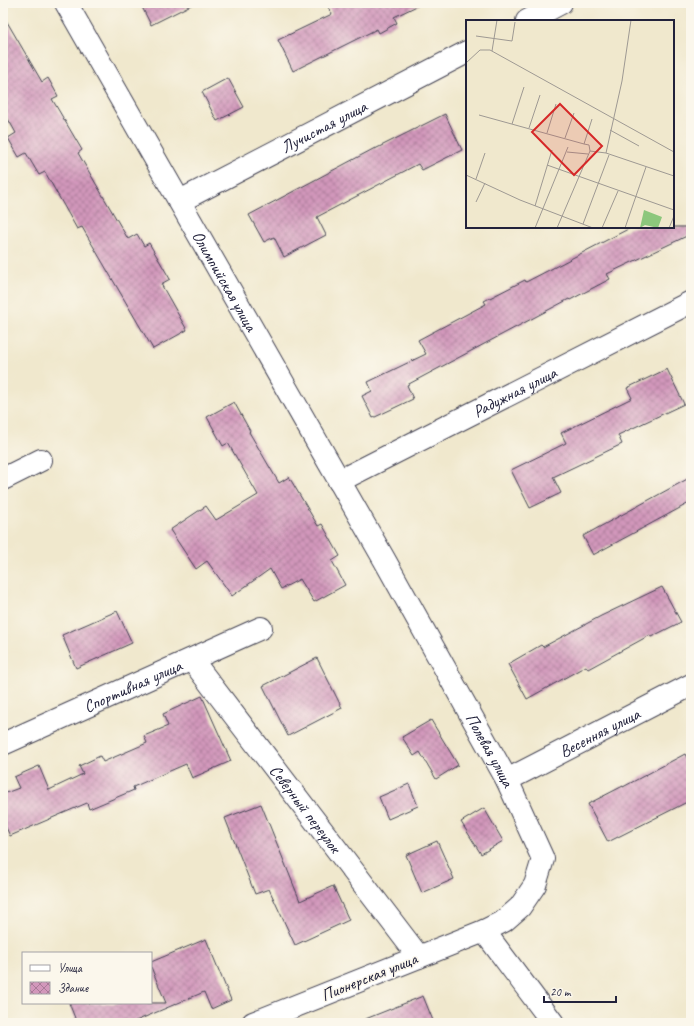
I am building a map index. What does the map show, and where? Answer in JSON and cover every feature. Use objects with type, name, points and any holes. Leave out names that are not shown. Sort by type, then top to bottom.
[{"type":"street","name":"Олимпийская улица","points":[[66,3],[384,559]]},
{"type":"street","points":[[529,20],[561,3]]},
{"type":"street","name":"Лучистая улица","points":[[180,201],[466,53]]},
{"type":"street","name":"Радужная улица","points":[[339,481],[691,302]]},
{"type":"street","points":[[3,479],[41,460]]},
{"type":"street","name":"Полевая улица","points":[[384,559],[507,780],[543,859],[535,885],[520,907],[504,921],[484,931]]},
{"type":"street","name":"Спортивная улица","points":[[3,744],[261,628]]},
{"type":"street","name":"Северный переулок","points":[[192,660],[419,957]]},
{"type":"street","name":"Весенняя улица","points":[[507,780],[691,685]]},
{"type":"street","points":[[484,931],[553,1023]]},
{"type":"street","name":"Пионерская улица","points":[[253,1023],[484,931]]},
{"type":"building","points":[[140,3],[195,3],[151,25]]},
{"type":"building","points":[[326,3],[423,3],[394,17],[397,23],[379,33],[377,29],[293,71],[278,40],[332,14]]},
{"type":"building","points":[[3,15],[42,82],[48,78],[58,96],[52,99],[82,150],[78,153],[128,239],[137,234],[144,246],[149,243],[170,279],[161,284],[187,330],[153,349],[82,227],[77,229],[45,172],[39,175],[26,153],[19,157],[8,138],[16,133],[3,110]]},
{"type":"building","points":[[228,78],[244,107],[217,121],[202,92]]},
{"type":"building","points":[[445,114],[462,150],[422,170],[418,164],[317,217],[326,235],[284,257],[274,237],[264,242],[249,215],[375,148]]},
{"type":"building","points":[[691,227],[691,234],[607,274],[610,279],[570,300],[569,299],[407,385],[413,399],[373,418],[362,396],[372,391],[368,382],[426,354],[418,340],[486,304],[484,301],[525,280],[526,282],[630,228]]},
{"type":"building","points":[[667,369],[684,404],[618,435],[622,444],[553,477],[561,493],[530,508],[511,470],[566,443],[561,433],[632,398],[627,388]]},
{"type":"building","points":[[234,402],[250,431],[249,432],[279,483],[289,477],[318,526],[322,524],[340,556],[332,561],[345,585],[314,602],[300,579],[281,589],[270,569],[232,596],[207,561],[196,569],[170,530],[206,506],[216,520],[258,495],[228,443],[223,446],[207,417]]},
{"type":"building","points":[[691,477],[691,502],[593,555],[583,536]]},
{"type":"building","points":[[662,587],[681,622],[651,637],[650,635],[588,669],[586,666],[527,699],[508,664],[541,645],[543,647],[601,616]]},
{"type":"building","points":[[117,611],[132,643],[76,668],[62,635]]},
{"type":"building","points":[[317,658],[342,708],[288,736],[263,686]]},
{"type":"building","points":[[202,696],[231,761],[192,778],[186,764],[133,787],[134,790],[89,809],[87,803],[10,836],[3,821],[3,794],[19,788],[14,777],[39,766],[49,790],[83,774],[79,766],[100,756],[103,762],[147,743],[144,736],[168,726],[163,714]]},
{"type":"building","points":[[431,720],[458,765],[436,779],[420,752],[414,756],[402,737]]},
{"type":"building","points":[[685,754],[691,765],[691,800],[608,842],[588,804]]},
{"type":"building","points":[[409,784],[418,806],[388,819],[379,797]]},
{"type":"building","points":[[261,804],[300,901],[333,886],[349,920],[295,945],[269,889],[255,894],[225,818]]},
{"type":"building","points":[[484,808],[503,841],[481,854],[461,822]]},
{"type":"building","points":[[437,841],[454,879],[422,893],[406,855]]},
{"type":"building","points":[[206,939],[231,1000],[211,1009],[204,992],[131,1023],[77,1023],[69,1004],[166,1003],[152,969],[152,962]]},
{"type":"building","points":[[423,996],[434,1023],[358,1023],[358,1022]]}]
